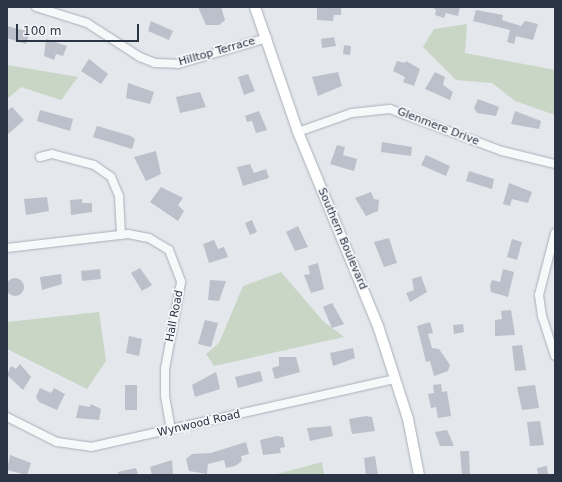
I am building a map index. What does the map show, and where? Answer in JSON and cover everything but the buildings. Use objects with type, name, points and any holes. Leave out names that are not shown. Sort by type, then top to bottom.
[{"type":"main road","name":"Southern Boulevard","points":[[255,7],[267,38],[298,132],[375,319],[396,379],[419,475]]},
{"type":"street","name":"Hilltop Terrace","points":[[36,7],[87,23],[140,57],[155,63],[178,64],[267,38]]},
{"type":"street","name":"Glenmere Drive","points":[[298,132],[352,113],[390,109],[502,152],[555,164]]},
{"type":"street","points":[[40,157],[63,156],[94,165],[107,173],[119,196],[121,235]]},
{"type":"street","points":[[555,233],[539,296],[542,316],[555,356]]},
{"type":"street","name":"Hall Road","points":[[7,248],[121,235],[149,238],[163,245],[180,273],[165,369],[165,396],[171,430]]},
{"type":"street","name":"Wynwood Road","points":[[7,417],[47,438],[79,447],[102,445],[396,379]]},
{"type":"green space","points":[[467,24],[465,53],[555,70],[555,115],[515,101],[492,83],[456,80],[423,47],[434,29]]},
{"type":"green space","points":[[7,65],[78,77],[61,100],[21,87],[7,99]]},
{"type":"green space","points":[[281,272],[323,321],[344,337],[214,366],[206,354],[219,343],[243,286]]},
{"type":"green space","points":[[99,312],[106,361],[87,389],[7,349],[7,322]]},
{"type":"green space","points":[[322,462],[324,475],[273,475]]}]
